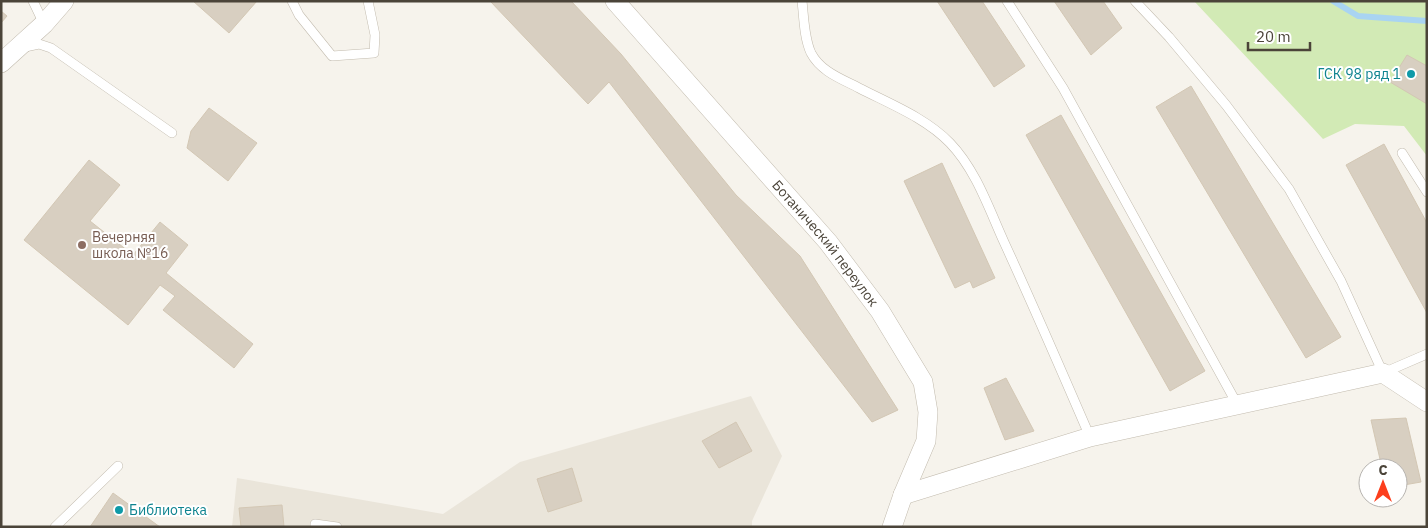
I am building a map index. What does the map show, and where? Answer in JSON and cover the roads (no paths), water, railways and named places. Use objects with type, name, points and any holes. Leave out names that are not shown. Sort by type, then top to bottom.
[{"type":"street","points":[[7,58],[44,24],[64,1]]},
{"type":"street","name":"Ботанический переулок","points":[[615,1],[828,242],[880,311],[923,382],[928,412],[926,441],[903,495],[892,527]]},
{"type":"street","points":[[903,495],[1090,437],[1383,373],[1427,402]]},
{"type":"lane","points":[[33,1],[44,24]]},
{"type":"lane","points":[[292,1],[299,15],[332,56],[374,53],[375,35],[368,1]]},
{"type":"lane","points":[[802,1],[807,44],[819,64],[830,73],[904,111],[934,130],[950,143],[970,169],[1035,309],[1090,437]]},
{"type":"lane","points":[[1007,1],[1064,88],[1237,404]]},
{"type":"lane","points":[[1135,1],[1169,37],[1226,105],[1289,189],[1341,281],[1383,373],[1427,354]]},
{"type":"lane","points":[[7,58],[32,44],[43,44],[172,133]]},
{"type":"lane","points":[[1402,153],[1427,192]]},
{"type":"lane","points":[[55,527],[118,466]]},
{"type":"lane","points":[[315,527],[315,524],[337,527]]},
{"type":"waterway","points":[[1333,1],[1358,16],[1427,21]]},
{"type":"place","name":"ГСК 98 ряд 1","points":[[1411,74]]},
{"type":"place","name":"Вечерняя школа №16","points":[[82,245]]},
{"type":"place","name":"Библиотека","points":[[119,510]]}]
